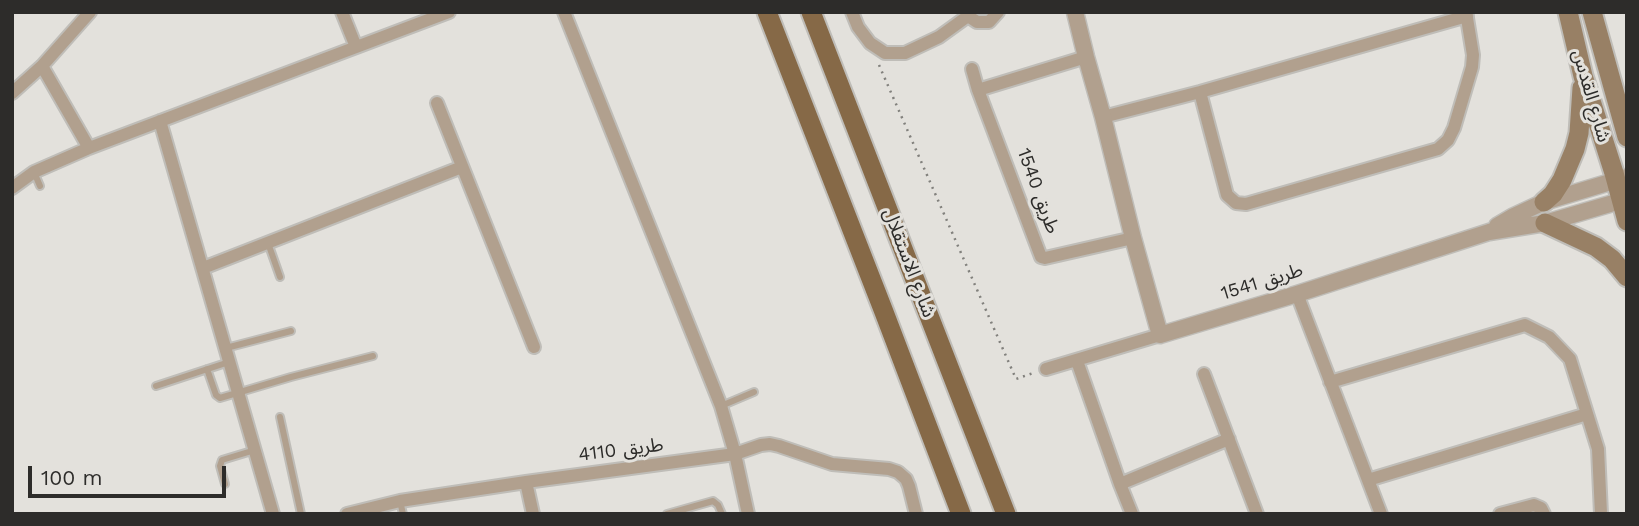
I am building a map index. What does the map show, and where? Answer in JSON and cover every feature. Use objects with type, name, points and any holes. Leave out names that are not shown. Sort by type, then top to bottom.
[{"type":"main road","points":[[768,12],[961,514]]},
{"type":"main road","name":"شارع الاستقلال","points":[[811,12],[1006,514]]},
{"type":"main road","name":"شارع القدس","points":[[1568,12],[1583,76],[1621,179],[1627,221]]},
{"type":"main road","name":"شارع القدس","points":[[1592,12],[1627,137]]},
{"type":"main road","points":[[1609,70],[1627,103]]},
{"type":"main road","points":[[1544,202],[1562,180],[1575,149],[1583,76]]},
{"type":"main road","points":[[1545,223],[1596,247],[1612,259],[1627,277]]},
{"type":"street","points":[[12,93],[42,66],[90,12]]},
{"type":"street","points":[[342,12],[356,47]]},
{"type":"street","points":[[12,188],[34,172],[89,148],[449,12]]},
{"type":"street","points":[[564,12],[721,406],[748,514]]},
{"type":"street","points":[[852,12],[858,27],[870,43],[885,53],[905,53],[939,37],[969,14],[977,22],[989,22],[998,12]]},
{"type":"street","points":[[1075,12],[1132,238],[1160,335]]},
{"type":"street","points":[[1103,117],[1200,92],[1466,14],[1473,55],[1472,67],[1454,128],[1448,140],[1438,149],[1246,204],[1236,203],[1227,195],[1200,92]]},
{"type":"street","points":[[978,90],[1086,57]]},
{"type":"street","points":[[42,66],[89,148]]},
{"type":"street","name":"طريق 1540","points":[[972,69],[1041,257],[1132,238]]},
{"type":"street","points":[[437,103],[534,347]]},
{"type":"street","points":[[160,121],[273,514]]},
{"type":"street","points":[[203,268],[462,167]]},
{"type":"street","name":"طريق 1541","points":[[1489,232],[1544,202],[1621,179]]},
{"type":"street","name":"طريق 1541","points":[[1046,369],[1297,294],[1489,232],[1545,223],[1624,200]]},
{"type":"street","points":[[1297,294],[1381,514]]},
{"type":"street","points":[[1330,382],[1525,325],[1549,337],[1570,359],[1598,449],[1601,514]]},
{"type":"street","points":[[1077,360],[1132,514]]},
{"type":"street","points":[[1204,374],[1257,514]]},
{"type":"street","points":[[1368,481],[1587,414]]},
{"type":"street","points":[[1120,484],[1229,439]]},
{"type":"street","name":"طريق 4110","points":[[347,514],[401,507],[526,482],[735,454],[770,444],[832,464],[898,472],[906,479],[916,514]]},
{"type":"street","points":[[526,482],[533,514]]},
{"type":"street","points":[[1500,514],[1535,505],[1541,508],[1544,514]]},
{"type":"lane","points":[[34,172],[40,186]]},
{"type":"lane","points":[[267,242],[280,277]]},
{"type":"lane","points":[[156,386],[207,369],[228,355],[291,331]]},
{"type":"lane","points":[[207,369],[217,397],[222,397],[373,356]]},
{"type":"lane","points":[[721,406],[754,392]]},
{"type":"lane","points":[[280,417],[301,514]]},
{"type":"lane","points":[[225,484],[220,466],[222,460],[255,450]]},
{"type":"lane","points":[[667,514],[713,501],[722,514]]},
{"type":"path","points":[[870,43],[1016,379],[1046,369]]}]
